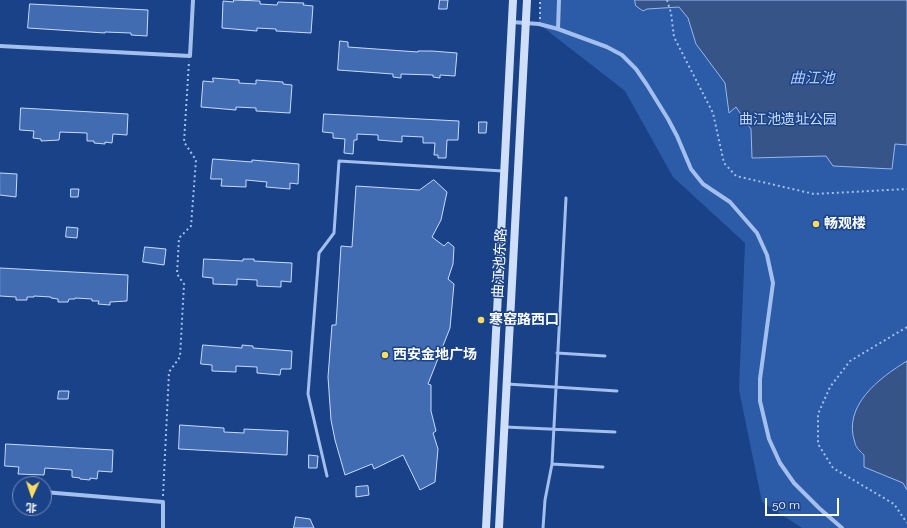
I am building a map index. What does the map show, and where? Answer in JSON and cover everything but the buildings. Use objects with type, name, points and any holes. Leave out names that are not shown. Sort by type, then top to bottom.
[{"type":"main road","name":"曲江池东路","points":[[486,528],[513,0]]},
{"type":"main road","name":"曲江池东路","points":[[499,528],[527,0]]},
{"type":"street","points":[[0,46],[190,56],[193,0]]},
{"type":"street","points":[[558,29],[559,0]]},
{"type":"street","points":[[512,22],[539,24],[558,29],[607,47],[622,55],[636,69],[668,119],[691,169],[704,184],[730,202],[756,232],[768,255],[773,283],[760,378],[760,401],[769,439],[780,463],[794,483],[842,528]]},
{"type":"street","points":[[52,493],[162,502],[163,528]]},
{"type":"lane","points":[[327,476],[308,394],[319,253],[334,233],[339,161],[504,171]]},
{"type":"lane","points":[[543,528],[545,500],[552,464],[566,198]]},
{"type":"lane","points":[[557,353],[605,356]]},
{"type":"lane","points":[[506,384],[617,391]]},
{"type":"lane","points":[[504,427],[615,432]]},
{"type":"lane","points":[[552,464],[603,467]]},
{"type":"path","points":[[539,24],[540,0]]},
{"type":"path","points":[[667,0],[671,13],[674,37],[713,113],[724,163],[736,176],[814,194],[907,189]]},
{"type":"path","points":[[162,502],[169,372],[180,357],[184,284],[176,274],[179,238],[191,226],[196,160],[184,142],[190,56]]},
{"type":"path","points":[[907,327],[850,361],[830,388],[818,414],[818,444],[832,468],[894,504],[907,523]]},
{"type":"green space","name":"曲江池遗址公园","points":[[540,0],[907,0],[907,528],[802,528],[762,502],[739,390],[745,243],[673,177],[625,91],[539,24]]},
{"type":"water","name":"曲江池","points":[[635,0],[907,0],[907,145],[895,144],[892,169],[833,166],[826,156],[752,158],[751,129],[736,107],[729,113],[725,83],[696,44],[688,18],[679,7],[647,9],[643,11],[636,6]]},
{"type":"water","points":[[907,361],[907,490],[903,483],[864,467],[864,455],[856,445],[852,430],[858,405],[866,394],[885,376]]},
{"type":"place","name":"畅观楼","points":[[816,224]]},
{"type":"place","name":"寒窑路西口","points":[[481,320]]},
{"type":"place","name":"西安金地广场","points":[[385,355]]}]
